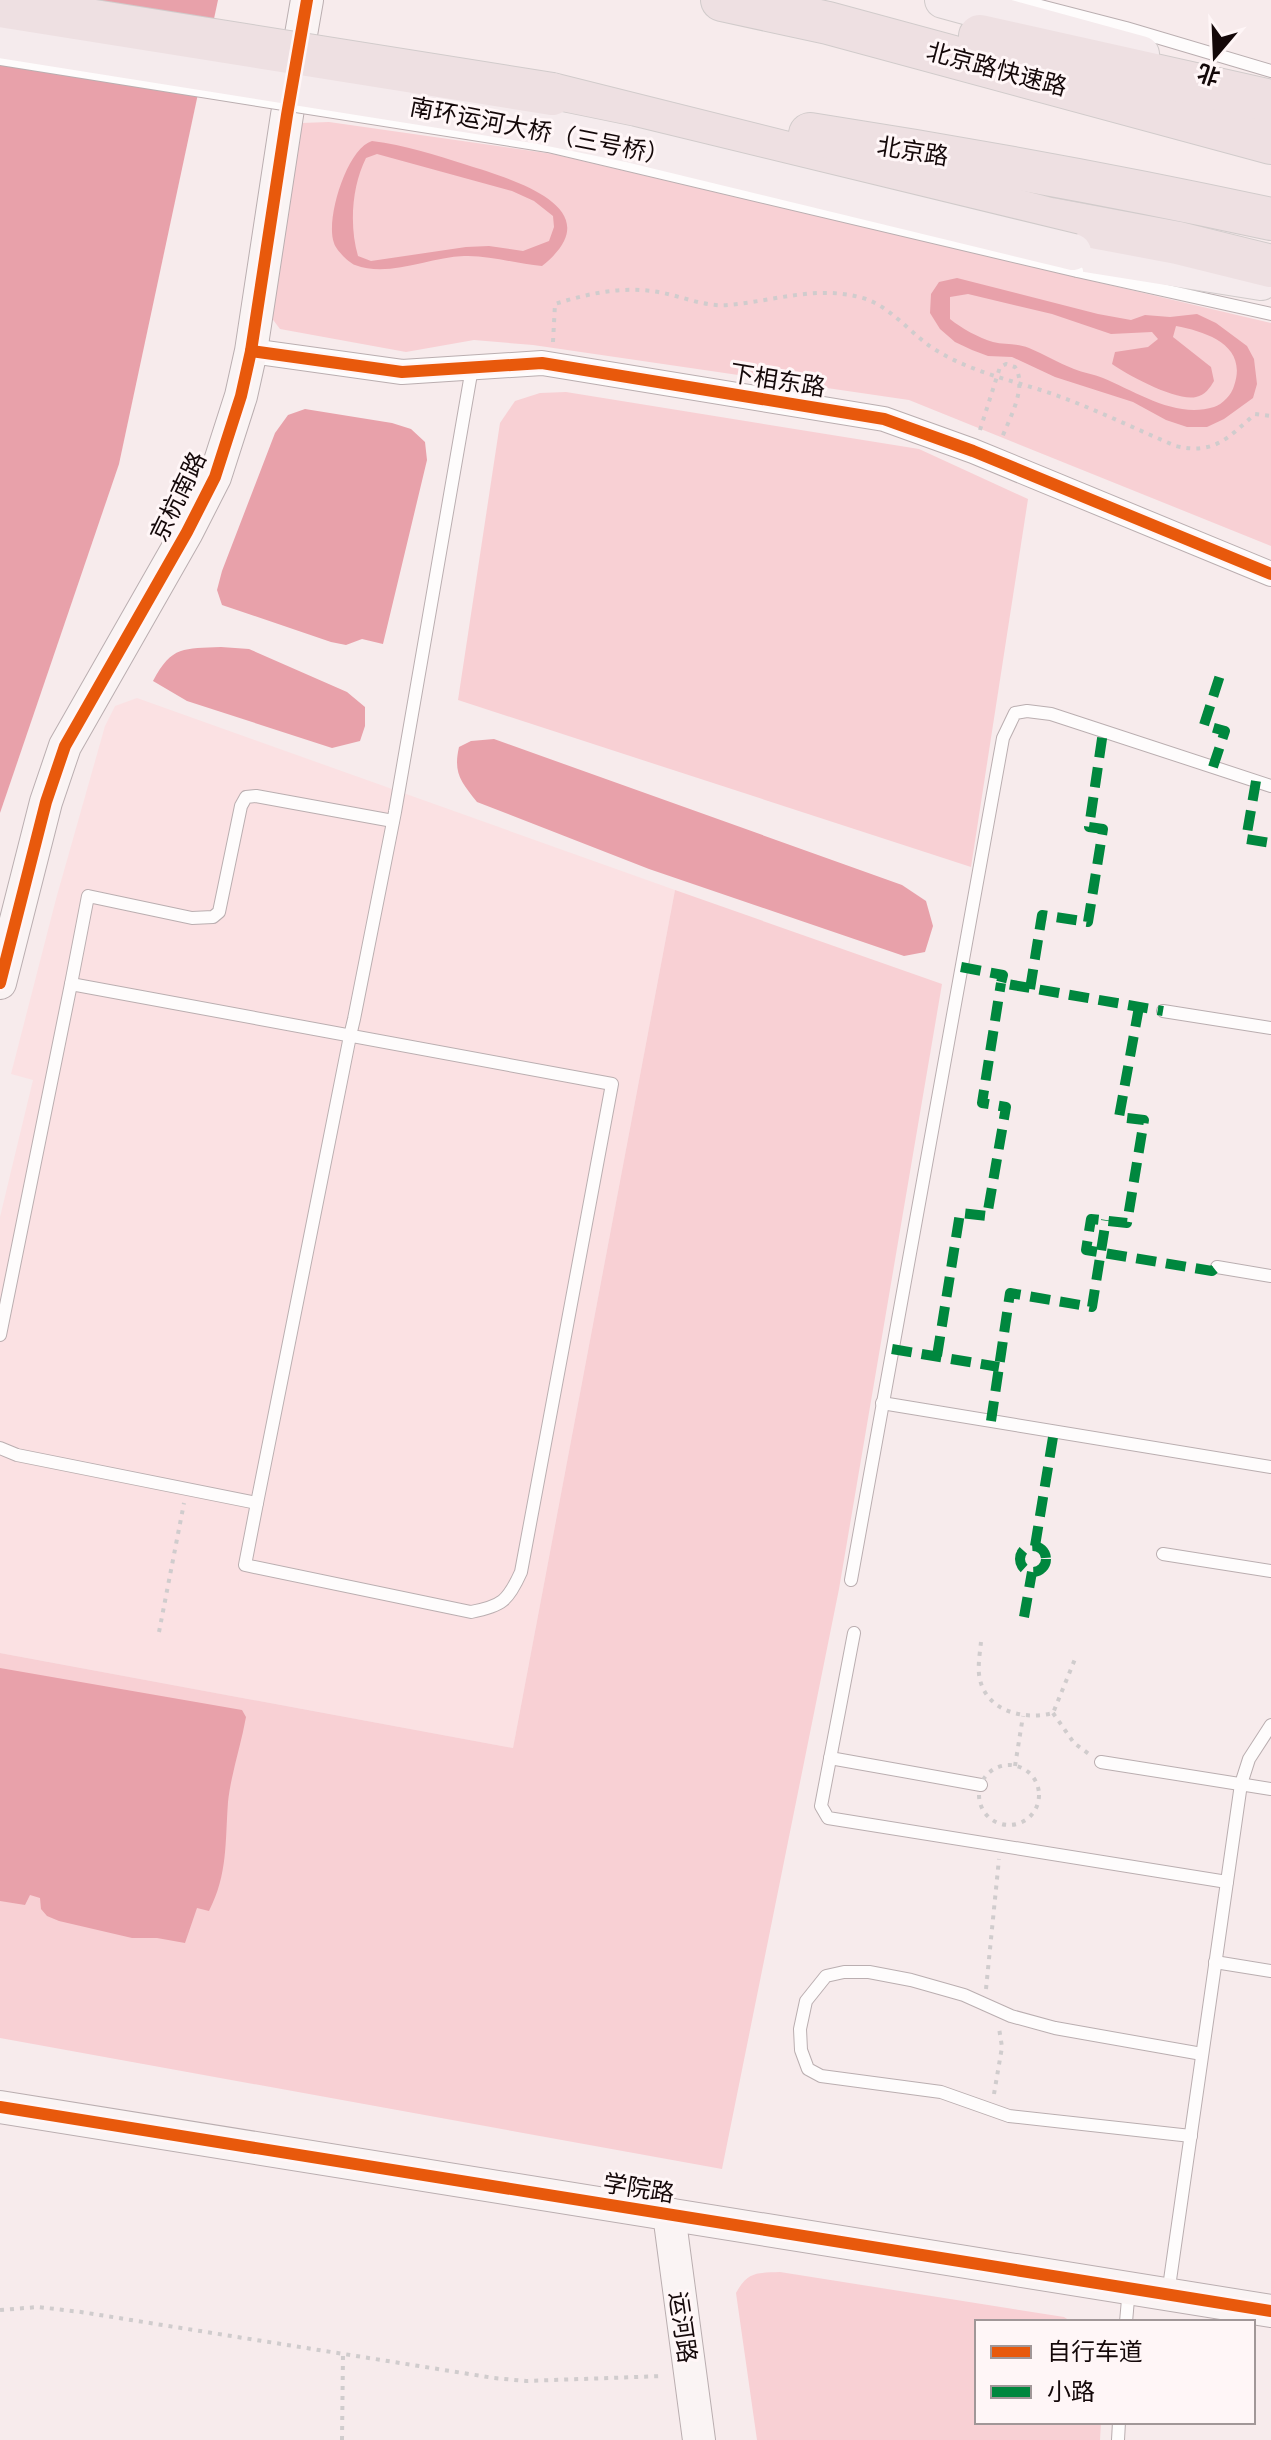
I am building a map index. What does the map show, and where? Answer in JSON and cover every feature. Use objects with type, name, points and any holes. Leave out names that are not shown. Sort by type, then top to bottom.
[{"type":"highway","name":"北京路快速路","points":[[722,0],[828,23],[1271,143]]},
{"type":"highway","points":[[815,0],[1271,100]]},
{"type":"highway","name":"南环运河大桥（三号桥）","points":[[0,6],[552,94]]},
{"type":"highway","points":[[552,94],[1066,247],[1178,243],[1271,266]]},
{"type":"highway","name":"北京路","points":[[552,94],[958,157],[1271,219]]},
{"type":"main road","points":[[943,0],[1123,37],[1271,100]]},
{"type":"main road","name":"南环运河大桥（三号桥）","points":[[0,40],[540,126],[1066,247]]},
{"type":"main road","points":[[1066,247],[1271,284]]},
{"type":"street","name":"京杭南路","points":[[0,983],[46,802],[65,746],[215,477],[241,396],[251,351],[307,0]]},
{"type":"street","name":"下相东路","points":[[251,351],[402,372],[551,364],[884,419],[973,451],[1271,574]]},
{"type":"street","name":"学院路","points":[[0,2107],[1271,2311]]},
{"type":"street","name":"运河路","points":[[669,2214],[699,2440]]},
{"type":"lane","points":[[1017,0],[1123,37],[1271,71]]},
{"type":"lane","points":[[0,59],[548,146],[1066,247],[1271,314]]},
{"type":"lane","points":[[71,984],[350,1036],[612,1084],[521,1572],[511,1594],[497,1607],[471,1612],[245,1565],[257,1503],[350,1036],[393,821],[472,368]]},
{"type":"lane","points":[[851,1580],[1003,738],[1015,713],[1051,714],[1271,786]]},
{"type":"lane","points":[[0,1335],[88,896],[192,918],[213,917],[219,912],[241,806],[246,797],[256,796],[393,821]]},
{"type":"lane","points":[[1163,1011],[1271,1028]]},
{"type":"lane","points":[[1217,1267],[1271,1276]]},
{"type":"lane","points":[[882,1403],[1271,1467]]},
{"type":"lane","points":[[0,1448],[17,1455],[257,1503]]},
{"type":"lane","points":[[1163,1554],[1271,1571]]},
{"type":"lane","points":[[854,1633],[821,1806],[828,1818],[1227,1882]]},
{"type":"lane","points":[[1168,2294],[1241,1784],[1249,1759],[1271,1725]]},
{"type":"lane","points":[[830,1758],[981,1785]]},
{"type":"lane","points":[[1101,1762],[1271,1789]]},
{"type":"lane","points":[[1215,1962],[1271,1971]]},
{"type":"lane","points":[[1191,2136],[1009,2116],[941,2092],[821,2076],[808,2069],[801,2050],[800,2029],[803,2011],[814,1987],[826,1976],[869,1972],[964,1995],[1031,2023],[1202,2054]]},
{"type":"lane","points":[[1126,2320],[1129,2288]]},
{"type":"path","points":[[551,364],[555,304],[569,300],[601,292],[632,290],[660,292],[703,304],[726,305],[821,291],[868,300],[936,351],[996,378],[1049,393],[1176,446],[1192,449],[1212,447],[1229,438],[1255,414],[1271,416]]},
{"type":"path","points":[[979,433],[1000,367],[1006,364],[1015,367],[1020,374],[1020,385],[1001,442]]},
{"type":"path","points":[[159,1632],[187,1489]]},
{"type":"path","points":[[981,1642],[979,1676],[988,1698],[1000,1708],[1023,1716],[1038,1717],[1053,1713],[1075,1659]]},
{"type":"path","points":[[1053,1713],[1074,1743],[1101,1762]]},
{"type":"path","points":[[1015,1766],[1023,1716]]},
{"type":"path","points":[[1015,1766],[1032,1778],[1038,1797],[1031,1815],[1022,1822],[1002,1824],[993,1821],[980,1805],[981,1785],[998,1767],[1015,1766]]},
{"type":"path","points":[[994,2111],[994,2087],[1002,2047],[1001,2032],[986,1991],[986,1968],[1000,1846]]},
{"type":"path","points":[[0,2310],[38,2307],[81,2312],[526,2381],[690,2375]]},
{"type":"path","points":[[342,2440],[343,2354]]},
{"type":"shaded area","points":[[0,0],[218,0],[119,464],[0,813]]},
{"type":"shaded area","points":[[329,122],[553,154],[1271,323],[1271,546],[909,400],[533,345],[474,340],[406,352],[280,329],[271,317],[301,123]]},
{"type":"shaded area","points":[[372,141],[432,154],[529,188],[562,212],[567,228],[562,246],[542,266],[474,256],[381,269],[352,264],[335,246],[333,218],[340,186],[363,146]],"holes":[[[377,154],[512,191],[534,201],[553,216],[554,227],[549,241],[523,251],[489,246],[371,261],[358,256],[353,232],[353,206],[366,158]]]},
{"type":"shaded area","points":[[957,278],[1131,320],[1145,315],[1170,317],[1197,314],[1216,323],[1247,346],[1254,359],[1257,384],[1253,398],[1207,427],[1187,427],[1166,420],[1133,402],[1055,377],[1012,357],[988,356],[955,342],[940,329],[930,313],[931,294],[939,282]],"holes":[[[968,294],[1052,314],[1111,334],[1152,332],[1158,339],[1148,347],[1115,352],[1112,364],[1177,396],[1202,395],[1214,381],[1211,367],[1173,337],[1176,326],[1201,332],[1230,351],[1237,372],[1233,389],[1226,399],[1214,407],[1200,410],[1171,407],[1103,378],[1068,367],[1029,348],[993,342],[976,335],[950,319],[950,297]]]},
{"type":"shaded area","points":[[566,392],[919,449],[1028,499],[971,867],[458,700],[500,423],[515,401],[540,393]]},
{"type":"shaded area","points":[[305,409],[392,423],[411,429],[425,442],[427,460],[383,644],[362,639],[346,645],[331,642],[222,605],[217,590],[275,433],[288,415]]},
{"type":"shaded area","points":[[221,647],[249,649],[347,692],[365,707],[365,726],[360,741],[332,748],[187,701],[153,681],[166,661],[180,651]]},
{"type":"shaded area","points":[[137,698],[675,890],[513,1748],[0,1653],[0,1217],[33,1080],[11,1074],[105,726],[115,706]]},
{"type":"shaded area","points":[[494,739],[902,885],[926,901],[933,926],[925,952],[904,956],[649,869],[477,802],[458,771],[459,747],[471,741]]},
{"type":"shaded area","points":[[675,890],[942,984],[839,1589],[722,2169],[0,2038],[0,1653],[513,1748]]},
{"type":"shaded area","points":[[0,1668],[242,1710],[246,1717],[229,1791],[220,1884],[209,1911],[197,1908],[185,1943],[132,1938],[59,1921],[47,1916],[41,1909],[40,1898],[30,1895],[25,1905],[0,1901]]},
{"type":"shaded area","points":[[780,2272],[1064,2317],[1069,2320],[975,2320],[975,2424],[1101,2424],[1100,2440],[757,2440],[736,2293],[749,2277]]},
{"type":"marked path","points":[[1213,767],[1225,731],[1204,725],[1222,669]]},
{"type":"marked path","points":[[1030,989],[1042,915],[1088,922],[1103,829],[1089,827],[1103,732]]},
{"type":"marked path","points":[[1256,781],[1246,839],[1271,843]]},
{"type":"marked path","points":[[961,967],[1003,975],[1001,983],[1163,1011]]},
{"type":"marked path","points":[[937,1356],[960,1213],[987,1216],[1006,1107],[982,1103],[1001,983]]},
{"type":"marked path","points":[[1139,1007],[1119,1117],[1144,1120],[1127,1223],[1091,1219],[1086,1250],[1212,1271],[1217,1267]]},
{"type":"marked path","points":[[991,1421],[1010,1293],[1092,1307],[1106,1220]]},
{"type":"marked path","points":[[892,1349],[999,1367]]},
{"type":"marked path","points":[[1035,1546],[1054,1431]]},
{"type":"marked path","points":[[1033,1546],[1042,1550],[1046,1559],[1042,1568],[1033,1572],[1024,1568],[1020,1559],[1024,1550],[1033,1546]]},
{"type":"marked path","points":[[1024,1617],[1032,1572]]},
{"type":"cycle path","points":[[0,983],[46,802],[65,746],[215,477],[241,396],[251,351],[307,0]]},
{"type":"cycle path","points":[[251,351],[402,372],[542,363],[884,419],[973,451],[1271,574]]},
{"type":"cycle path","points":[[0,2107],[1271,2311]]}]
